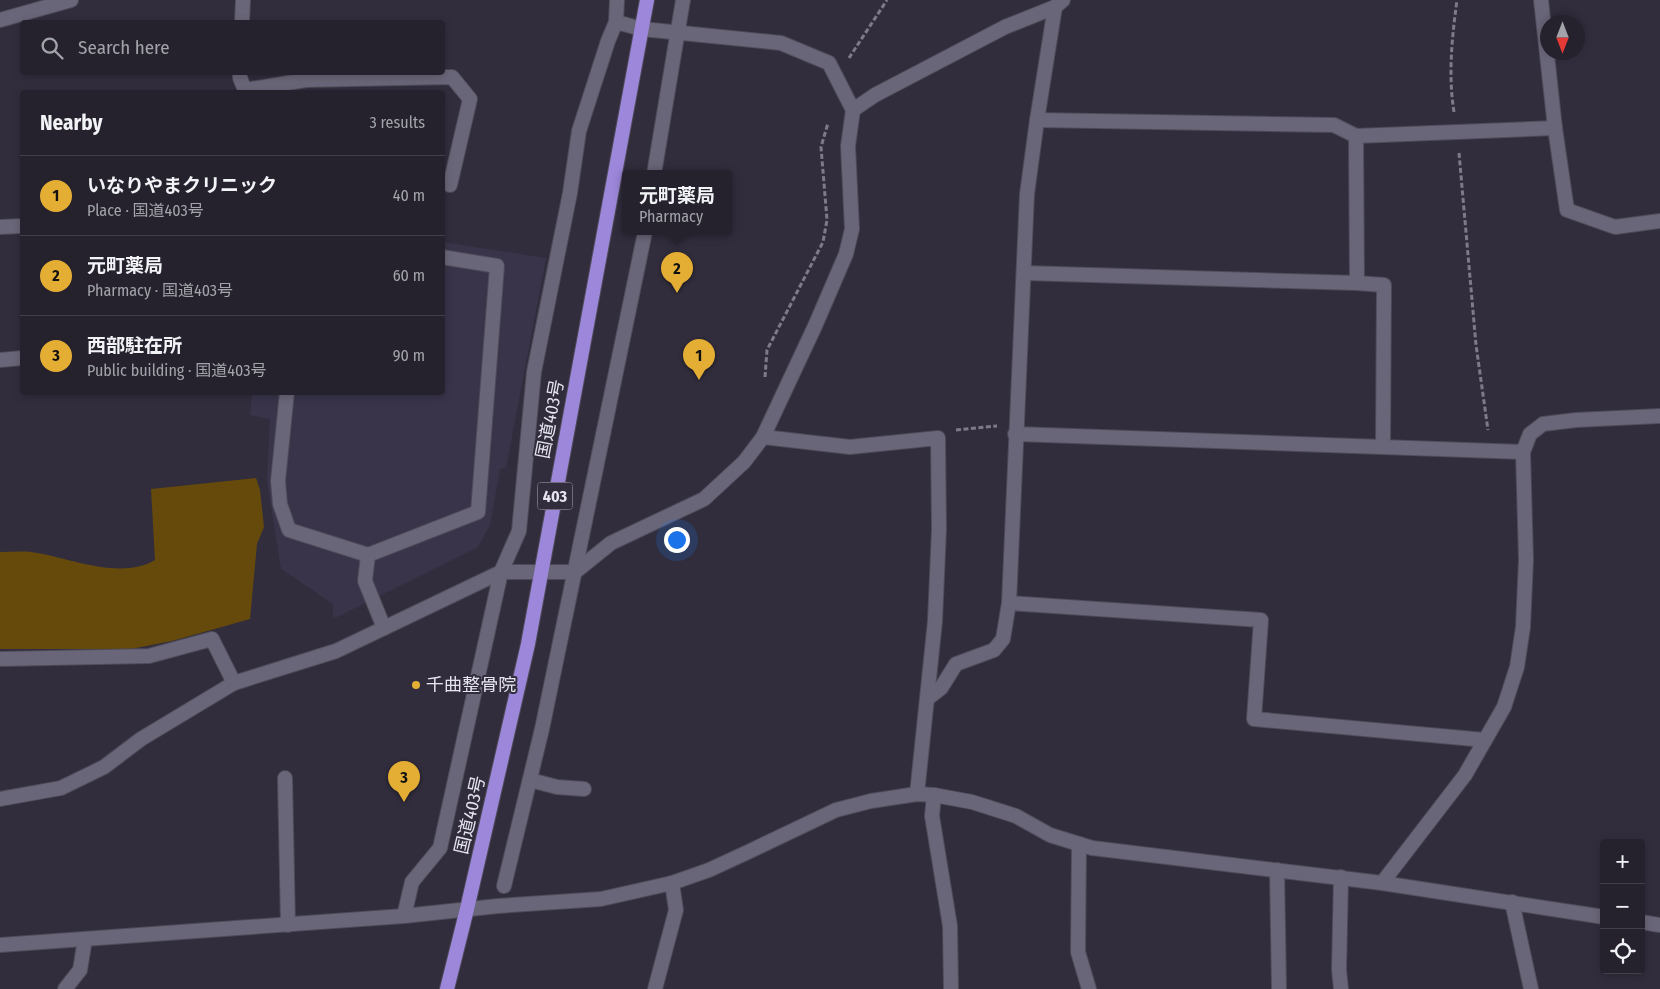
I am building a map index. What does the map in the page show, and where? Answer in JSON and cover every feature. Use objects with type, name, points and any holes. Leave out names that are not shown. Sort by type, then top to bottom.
[{"type":"highway","name":"国道403号","points":[[447,989],[468,909],[528,644],[647,0]]},
{"type":"street","points":[[0,20],[71,0]]},
{"type":"street","points":[[242,20],[243,0]]},
{"type":"street","points":[[404,916],[412,882],[440,848],[501,572],[519,530],[534,372],[570,193],[579,131],[616,22],[617,0]]},
{"type":"street","points":[[655,170],[683,0]]},
{"type":"street","points":[[1541,0],[1555,128],[1567,210],[1614,227],[1660,221]]},
{"type":"street","points":[[853,110],[875,95],[1005,27],[1059,3]]},
{"type":"street","points":[[927,699],[941,688],[956,664],[994,650],[1003,639],[1009,603],[1027,194],[1037,120],[1059,3]]},
{"type":"street","points":[[0,799],[61,788],[96,772],[141,739],[234,683],[336,651],[501,572],[575,572],[611,542],[704,499],[744,462],[763,436],[815,326],[846,254],[852,229],[848,146],[853,110],[829,63],[781,43],[642,29],[616,22]]},
{"type":"street","points":[[240,75],[245,90],[306,80],[452,77],[470,99],[450,185]]},
{"type":"street","points":[[1037,120],[1334,125],[1356,136],[1555,128]]},
{"type":"street","points":[[1356,136],[1357,283]]},
{"type":"street","points":[[0,227],[20,226]]},
{"type":"street","points":[[504,886],[542,729],[644,235]]},
{"type":"street","points":[[287,395],[278,481],[280,504],[289,530],[368,555],[478,512],[497,266],[445,257]]},
{"type":"street","points":[[1025,273],[1384,285],[1383,447]]},
{"type":"street","points":[[0,360],[20,358]]},
{"type":"street","points":[[1382,882],[1465,775],[1504,706],[1517,667],[1523,627],[1526,560],[1523,452],[1530,434],[1543,424],[1576,420],[1660,416]]},
{"type":"street","points":[[1015,434],[1523,452]]},
{"type":"street","points":[[763,436],[850,447],[938,438],[939,538],[935,621],[918,794]]},
{"type":"street","points":[[368,555],[365,580],[384,628]]},
{"type":"street","points":[[1009,603],[1261,620],[1254,718],[1485,740]]},
{"type":"street","points":[[0,659],[149,656],[212,639],[234,683]]},
{"type":"street","points":[[286,778],[288,925]]},
{"type":"street","points":[[530,780],[557,787],[584,789]]},
{"type":"street","points":[[0,945],[288,925],[600,899],[672,883],[748,852],[836,810],[871,800],[918,794],[972,802],[1016,816],[1050,835],[1092,848],[1382,882],[1600,915]]},
{"type":"street","points":[[934,795],[932,816],[950,926],[951,989]]},
{"type":"street","points":[[1079,844],[1078,952],[1089,989]]},
{"type":"street","points":[[1277,870],[1280,989]]},
{"type":"street","points":[[1340,989],[1341,877]]},
{"type":"street","points":[[656,989],[676,910],[672,883]]},
{"type":"street","points":[[1512,902],[1530,989]]},
{"type":"street","points":[[1645,923],[1660,925]]},
{"type":"street","points":[[65,989],[80,970],[86,940]]},
{"type":"path","points":[[833,71],[848,59],[887,0]]},
{"type":"path","points":[[1457,0],[1452,32],[1450,90],[1458,132],[1476,345],[1490,451]]},
{"type":"path","points":[[763,383],[766,374],[767,350],[823,242],[827,220],[821,147],[829,117],[844,93]]},
{"type":"path","points":[[938,438],[946,431],[1003,426],[1015,434]]},
{"type":"shaded area","points":[[445,242],[546,258],[506,468],[500,469],[490,525],[478,547],[333,619],[333,604],[281,569],[267,481],[270,419],[250,415],[252,395],[445,395]]},
{"type":"shaded area","points":[[256,478],[260,490],[264,527],[257,544],[250,619],[172,641],[131,649],[0,649],[0,552],[31,552],[110,568],[141,566],[155,560],[151,489]]},
{"type":"place","name":"元町薬局","points":[[677,293]]},
{"type":"place","name":"いなりやまクリニック","points":[[699,380]]},
{"type":"place","name":"千曲整骨院","points":[[416,685]]},
{"type":"place","name":"西部駐在所","points":[[404,802]]}]
